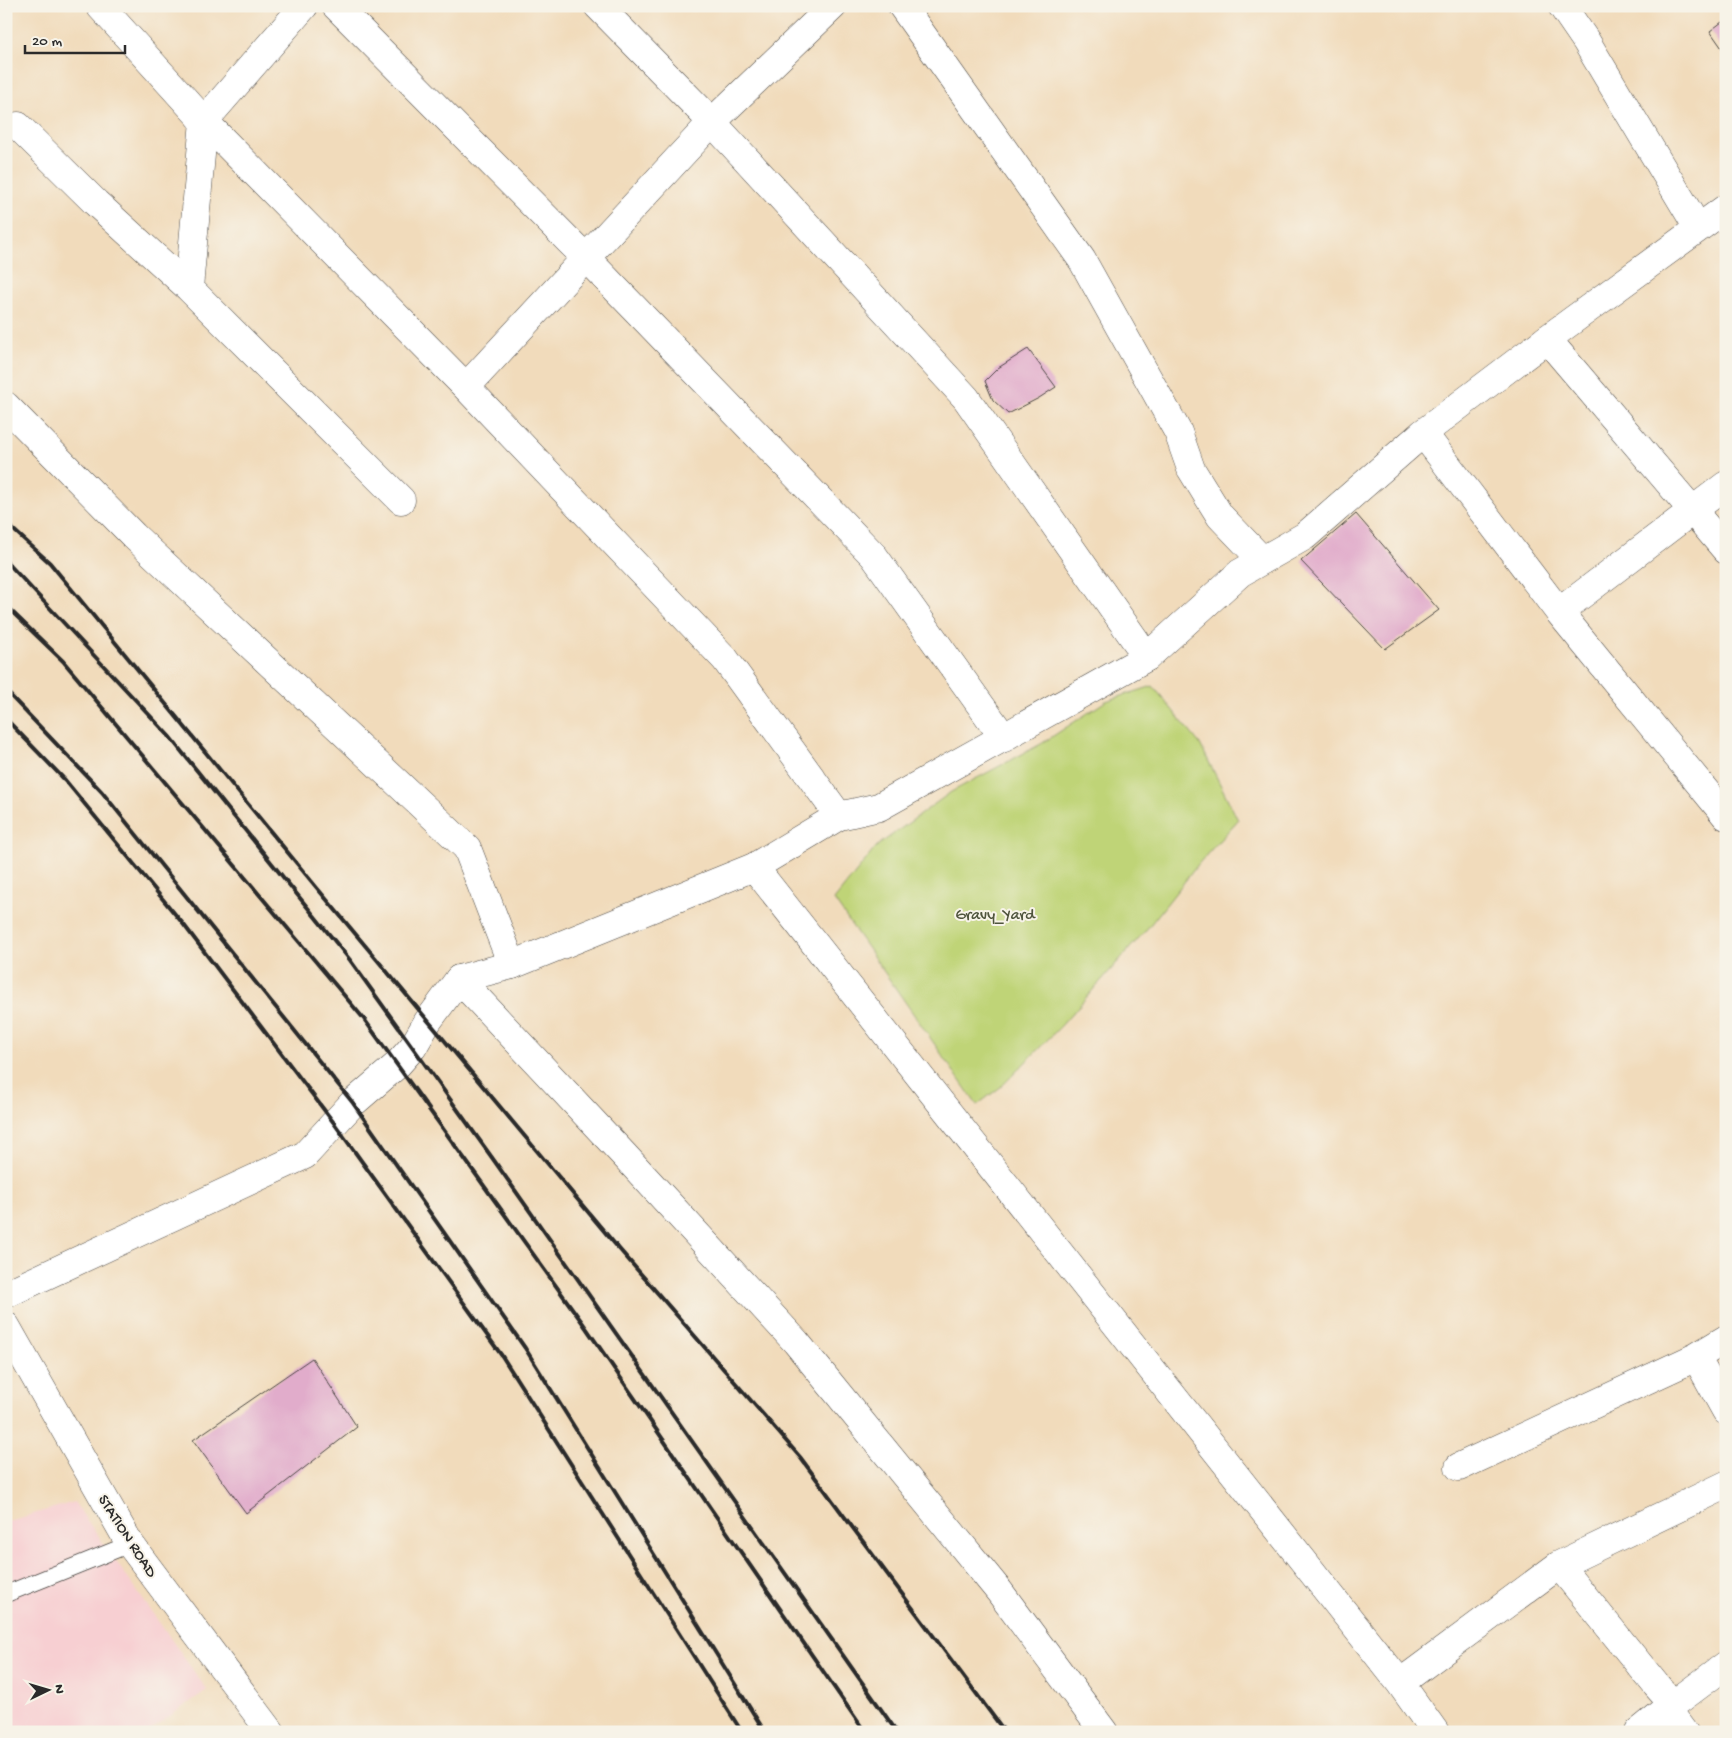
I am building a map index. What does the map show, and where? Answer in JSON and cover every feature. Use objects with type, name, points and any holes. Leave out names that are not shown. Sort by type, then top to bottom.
[{"type":"street","points":[[100,6],[204,121],[466,387],[725,659],[839,816]]},
{"type":"street","points":[[189,288],[204,121],[304,6]]},
{"type":"street","points":[[336,6],[586,258],[874,556],[1004,738]]},
{"type":"street","points":[[598,6],[712,122],[966,398],[1147,657]]},
{"type":"street","points":[[466,387],[712,122],[833,6]]},
{"type":"street","points":[[902,6],[1082,260],[1178,432],[1191,469],[1220,516],[1262,560]]},
{"type":"street","points":[[1562,6],[1586,40],[1698,228]]},
{"type":"street","points":[[18,126],[96,203],[189,288],[400,500]]},
{"type":"street","points":[[6,1294],[305,1155],[353,1103],[397,1065],[413,1047],[428,1021],[459,979],[512,965],[754,867],[839,816],[879,807],[1147,657],[1240,573],[1305,536],[1423,433],[1547,338],[1726,208]]},
{"type":"street","points":[[1547,338],[1691,511],[1726,550]]},
{"type":"street","points":[[6,406],[134,536],[467,848],[512,965]]},
{"type":"street","points":[[1423,433],[1559,612],[1726,816]]},
{"type":"street","points":[[1559,612],[1726,485]]},
{"type":"street","points":[[754,867],[1400,1683],[1435,1732]]},
{"type":"street","points":[[459,979],[796,1342],[999,1591],[1104,1732]]},
{"type":"street","name":"STATION ROAD","points":[[6,1326],[130,1544],[271,1732]]},
{"type":"street","points":[[1459,1467],[1696,1357],[1726,1340]]},
{"type":"street","points":[[1696,1357],[1726,1411]]},
{"type":"street","points":[[1400,1683],[1559,1565],[1726,1485]]},
{"type":"street","points":[[1559,1565],[1670,1706],[1684,1732]]},
{"type":"street","points":[[1639,1732],[1670,1706],[1726,1665]]},
{"type":"lane","points":[[6,1594],[130,1544]]},
{"type":"shaded area","points":[[74,1502],[207,1690],[147,1732],[6,1732],[6,1522]]},
{"type":"green space","name":"Gravy_Yard","points":[[1153,686],[1200,744],[1238,820],[1200,862],[1146,930],[1061,1026],[1002,1086],[977,1105],[834,900],[877,846],[951,792],[1041,744],[1106,701]]},
{"type":"building","points":[[1726,19],[1726,54],[1710,31]]},
{"type":"building","points":[[1028,349],[1056,387],[1008,414],[993,400],[985,381],[998,368]]},
{"type":"building","points":[[1356,514],[1439,610],[1385,649],[1301,561]]},
{"type":"building","points":[[312,1358],[357,1427],[246,1513],[193,1440]]},
{"type":"railway","points":[[6,523],[50,563],[317,888],[614,1243],[800,1457],[1005,1732]]},
{"type":"railway","points":[[6,561],[169,736],[350,960],[493,1159],[897,1732]]},
{"type":"railway","points":[[6,606],[63,661],[364,1019],[582,1322],[865,1732]]},
{"type":"railway","points":[[6,691],[102,792],[353,1103],[525,1348],[765,1732]]},
{"type":"railway","points":[[6,719],[65,780],[184,925],[334,1123],[502,1356],[742,1732]]}]
